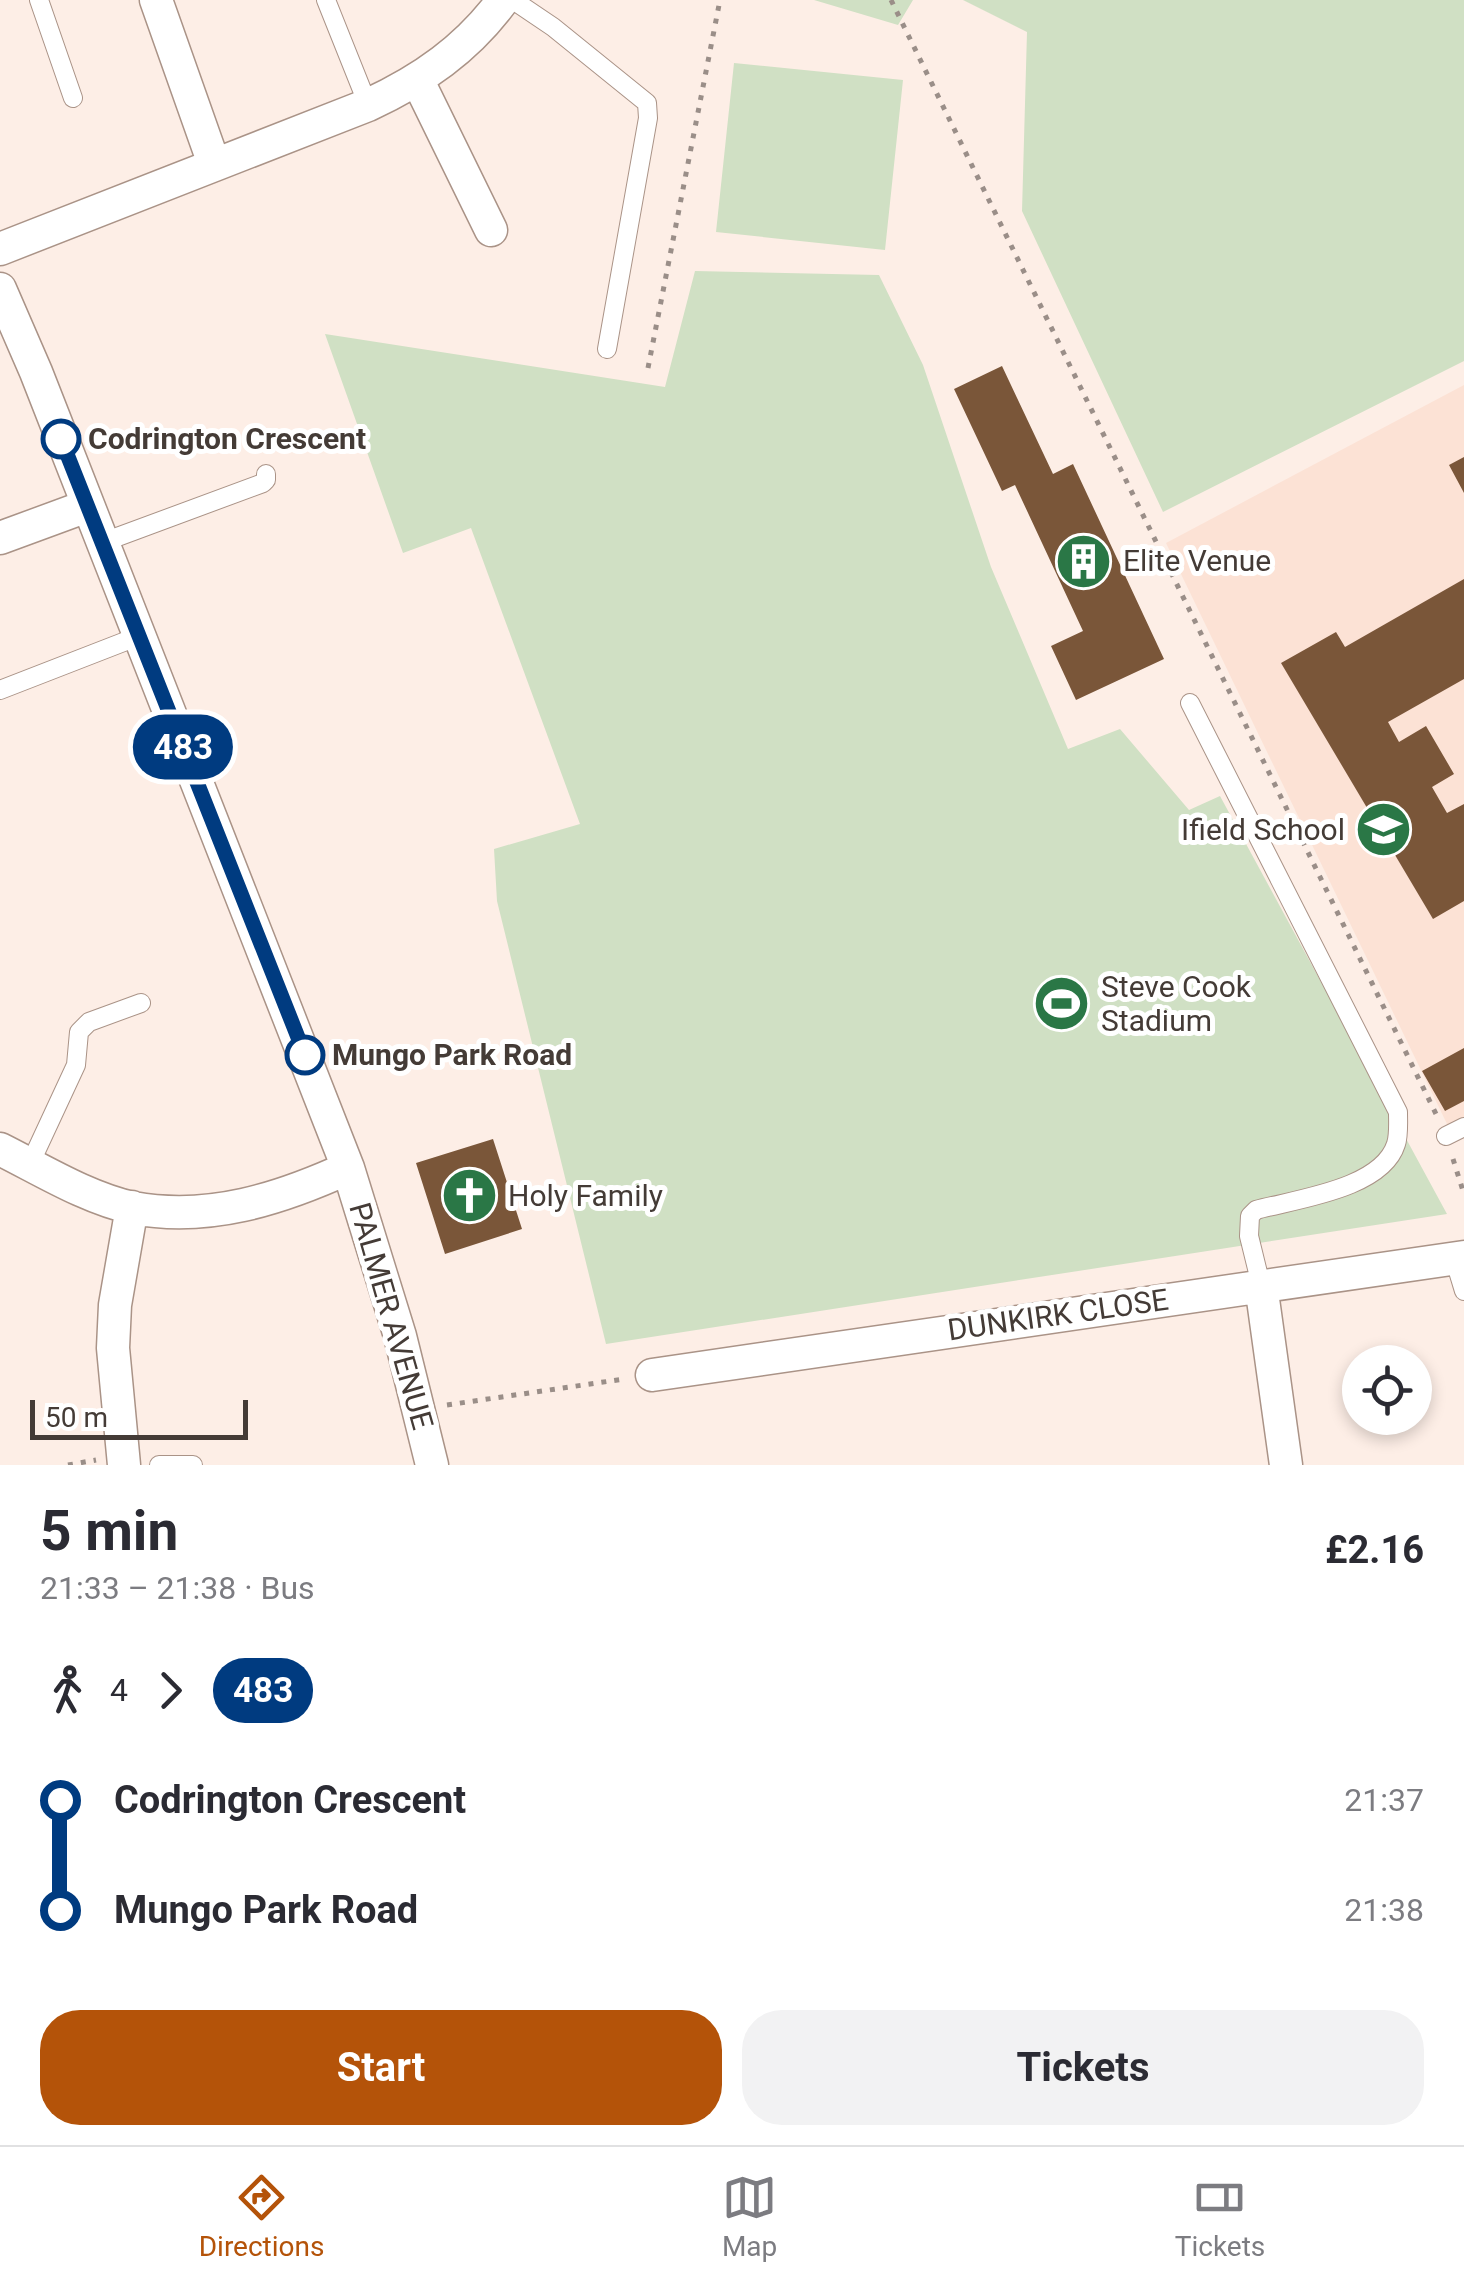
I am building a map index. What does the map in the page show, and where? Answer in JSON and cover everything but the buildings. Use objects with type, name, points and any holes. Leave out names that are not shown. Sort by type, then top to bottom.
[{"type":"street","points":[[156,0],[214,164]]},
{"type":"street","points":[[0,248],[368,106],[418,81],[462,45],[503,0]]},
{"type":"street","points":[[418,81],[490,230]]},
{"type":"street","name":"PALMER AVENUE","points":[[0,290],[348,1168],[386,1290],[432,1465]]},
{"type":"street","points":[[0,538],[86,506]]},
{"type":"street","points":[[0,1149],[90,1194],[132,1208],[172,1212],[236,1209],[348,1168]]},
{"type":"street","points":[[124,1465],[113,1348],[115,1305],[132,1208]]},
{"type":"street","name":"DUNKIRK CLOSE","points":[[652,1375],[1459,1258]]},
{"type":"street","points":[[1261,1285],[1286,1465]]},
{"type":"lane","points":[[39,0],[73,98]]},
{"type":"lane","points":[[326,0],[368,106]]},
{"type":"lane","points":[[512,0],[552,27],[647,104],[646,130],[607,349]]},
{"type":"lane","points":[[101,543],[263,483],[266,474]]},
{"type":"lane","points":[[0,690],[139,636]]},
{"type":"lane","points":[[1190,703],[1398,1112],[1398,1141],[1390,1157],[1376,1170],[1333,1191],[1256,1210],[1250,1216],[1249,1236],[1261,1285]]},
{"type":"lane","points":[[30,1164],[76,1065],[79,1032],[89,1022],[141,1003]]},
{"type":"lane","points":[[1446,1136],[1464,1127]]},
{"type":"lane","points":[[1459,1258],[1464,1291]]},
{"type":"lane","points":[[159,1465],[193,1465]]},
{"type":"path","points":[[648,368],[720,0]]},
{"type":"path","points":[[892,0],[1446,1136],[1464,1194]]},
{"type":"path","points":[[419,1409],[652,1375]]},
{"type":"shaded area","name":"Ifield School","points":[[1464,385],[1464,1118],[1448,1126],[1166,543]]},
{"type":"green space","points":[[814,0],[913,0],[898,25]]},
{"type":"green space","points":[[963,0],[1464,0],[1464,361],[1163,512],[1022,211],[1027,32]]},
{"type":"green space","points":[[734,63],[903,80],[885,250],[716,232]]},
{"type":"green space","points":[[695,271],[879,275],[923,365],[991,567],[1068,749],[1120,729],[1189,810],[1220,796],[1447,1214],[606,1344],[497,901],[494,849],[580,824],[471,528],[403,553],[325,334],[665,387]]},
{"type":"bus line","name":"483","points":[[61,439],[305,1055]]},
{"type":"place","name":"Codrington Crescent","points":[[61,439]]},
{"type":"place","name":"Elite Venue","points":[[1084,561]]},
{"type":"place","name":"Ifield School","points":[[1384,830]]},
{"type":"place","name":"Steve Cook Stadium","points":[[1062,1004]]},
{"type":"place","name":"Mungo Park Road","points":[[305,1055]]},
{"type":"place","name":"Holy Family","points":[[469,1196]]}]
